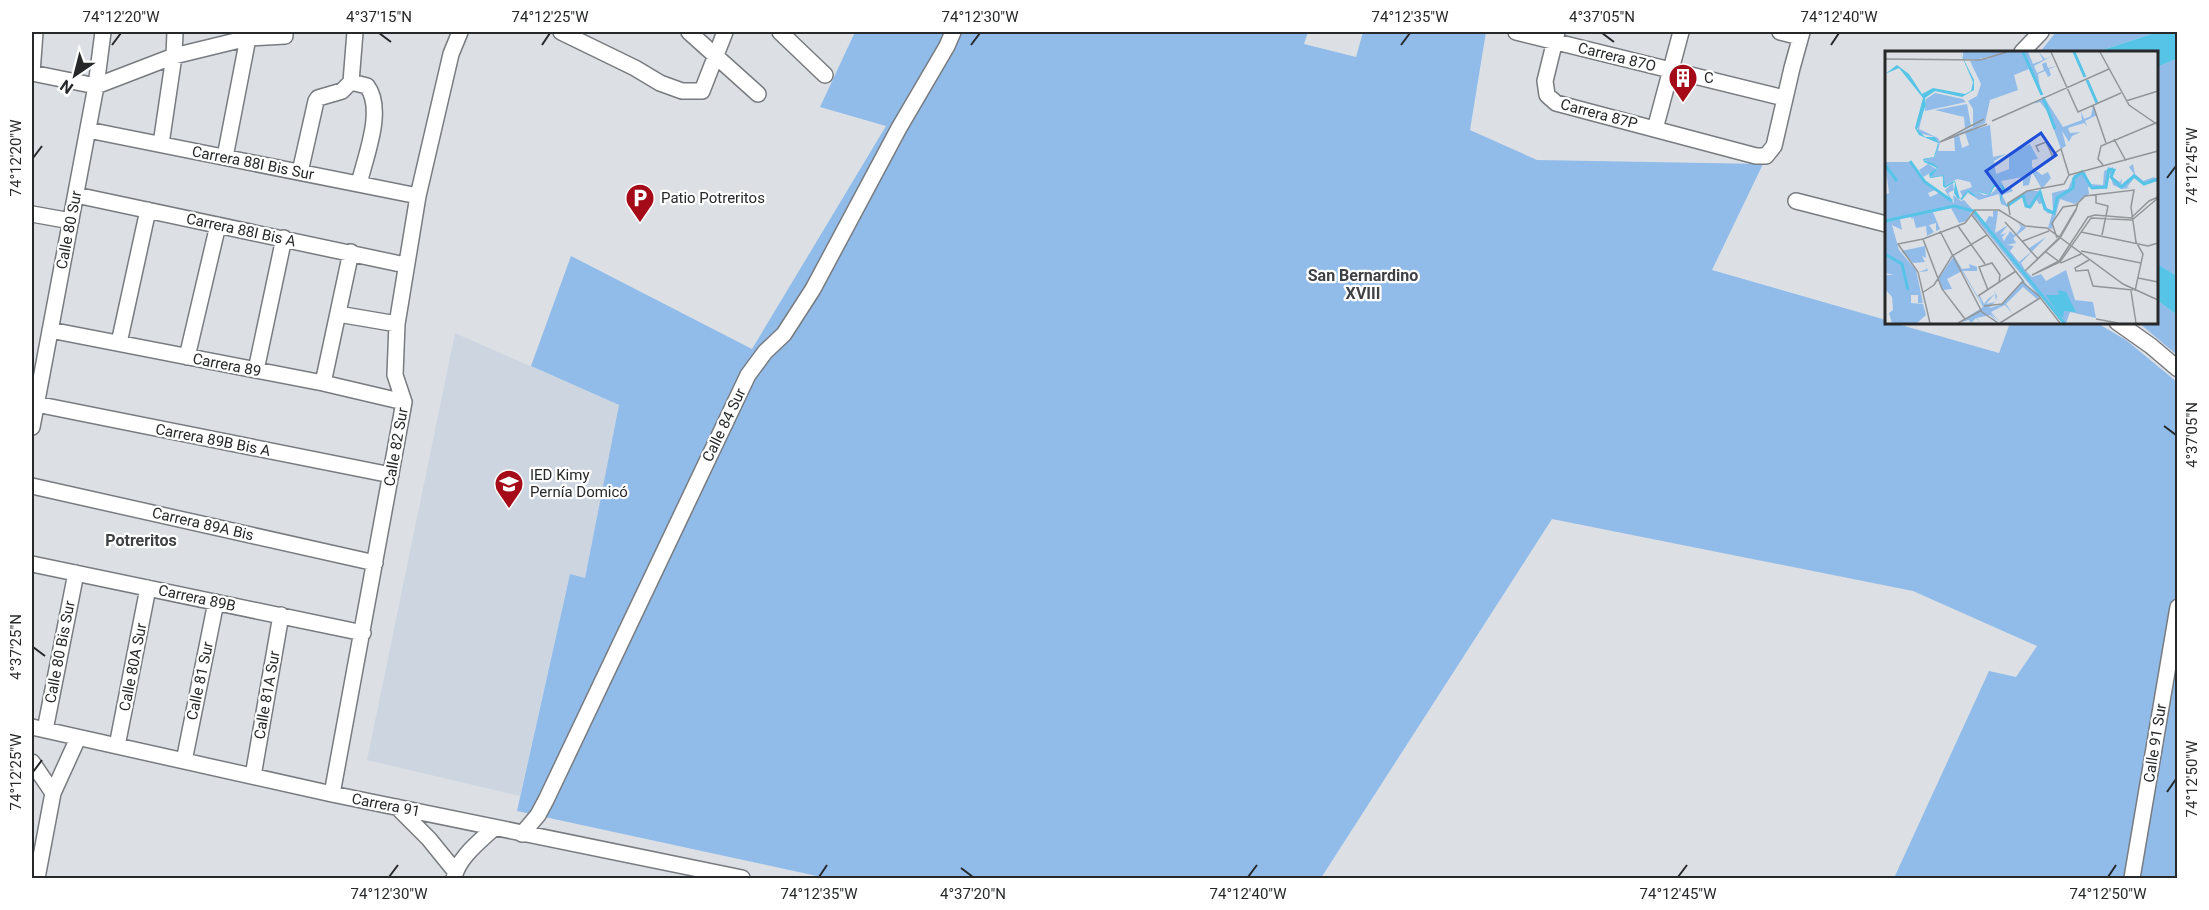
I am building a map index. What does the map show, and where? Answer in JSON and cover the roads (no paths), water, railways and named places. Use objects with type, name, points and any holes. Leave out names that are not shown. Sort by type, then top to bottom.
[{"type":"street","points":[[35,32],[32,73],[96,86],[222,37],[248,38],[285,34]]},
{"type":"street","name":"Calle 80 Sur","points":[[32,427],[36,404],[37,371],[50,330],[96,86],[103,32]]},
{"type":"street","points":[[161,144],[174,56],[175,32]]},
{"type":"street","points":[[347,87],[355,32]]},
{"type":"street","name":"Calle 82 Sur","points":[[332,794],[404,402],[395,375],[397,324],[405,264],[418,196],[451,54],[460,32]]},
{"type":"street","points":[[561,32],[590,38],[660,83],[682,91],[702,91],[725,32]]},
{"type":"street","points":[[689,32],[759,94]]},
{"type":"street","points":[[780,32],[825,75]]},
{"type":"street","name":"Calle 84 Sur","points":[[522,834],[546,801],[748,375],[765,352],[784,334],[813,289],[953,32]]},
{"type":"street","name":"Carrera 87O","points":[[1516,32],[1556,36],[1671,70],[1785,98]]},
{"type":"street","points":[[1654,129],[1681,32]]},
{"type":"street","points":[[1780,32],[1801,34],[1785,98]]},
{"type":"street","points":[[2023,51],[2040,32]]},
{"type":"street","name":"Carrera 87P","points":[[1556,36],[1545,81],[1547,95],[1556,103],[1756,156],[1766,156],[1774,146],[1785,98]]},
{"type":"street","points":[[225,157],[248,38]]},
{"type":"street","points":[[300,172],[313,106],[318,98],[347,87],[367,86],[372,92],[375,117],[359,184]]},
{"type":"street","name":"Carrera 88I Bis Sur","points":[[88,130],[418,196]]},
{"type":"street","name":"Carrera 88I Bis A","points":[[76,195],[405,264]]},
{"type":"street","points":[[1796,201],[1885,223]]},
{"type":"street","points":[[118,344],[148,210]]},
{"type":"street","points":[[32,214],[71,221]]},
{"type":"street","points":[[187,357],[219,225]]},
{"type":"street","points":[[256,370],[284,238]]},
{"type":"street","points":[[323,383],[351,252]]},
{"type":"street","points":[[338,314],[397,324]]},
{"type":"street","points":[[2120,324],[2178,369]]},
{"type":"street","name":"Carrera 89","points":[[50,330],[323,383],[404,402]]},
{"type":"street","name":"Carrera 89B Bis A","points":[[36,404],[391,476]]},
{"type":"street","name":"Carrera 89A Bis","points":[[32,486],[375,563]]},
{"type":"street","name":"Carrera 89B","points":[[32,564],[363,633]]},
{"type":"street","name":"Calle 80 Bis Sur","points":[[38,729],[76,573]]},
{"type":"street","name":"Calle 80A Sur","points":[[117,746],[148,588]]},
{"type":"street","name":"Calle 81 Sur","points":[[184,761],[216,602]]},
{"type":"street","name":"Calle 91 Sur","points":[[2132,879],[2178,607]]},
{"type":"street","name":"Calle 81A Sur","points":[[253,776],[281,615]]},
{"type":"street","name":"Carrera 91","points":[[38,729],[332,794],[742,879]]},
{"type":"street","points":[[37,879],[53,793],[78,738]]},
{"type":"street","points":[[32,762],[53,793]]},
{"type":"street","points":[[396,806],[415,824],[455,875],[467,854],[494,828]]},
{"type":"place","name":"C","points":[[1683,104]]},
{"type":"place","name":"Patio Potreritos","points":[[640,224]]},
{"type":"place","name":"IED Kimy Pernía Domicó","points":[[509,510]]},
{"type":"district","name":"San Bernardino XVIII","points":[[1363,284]]},
{"type":"district","name":"Potreritos","points":[[141,540]]}]
